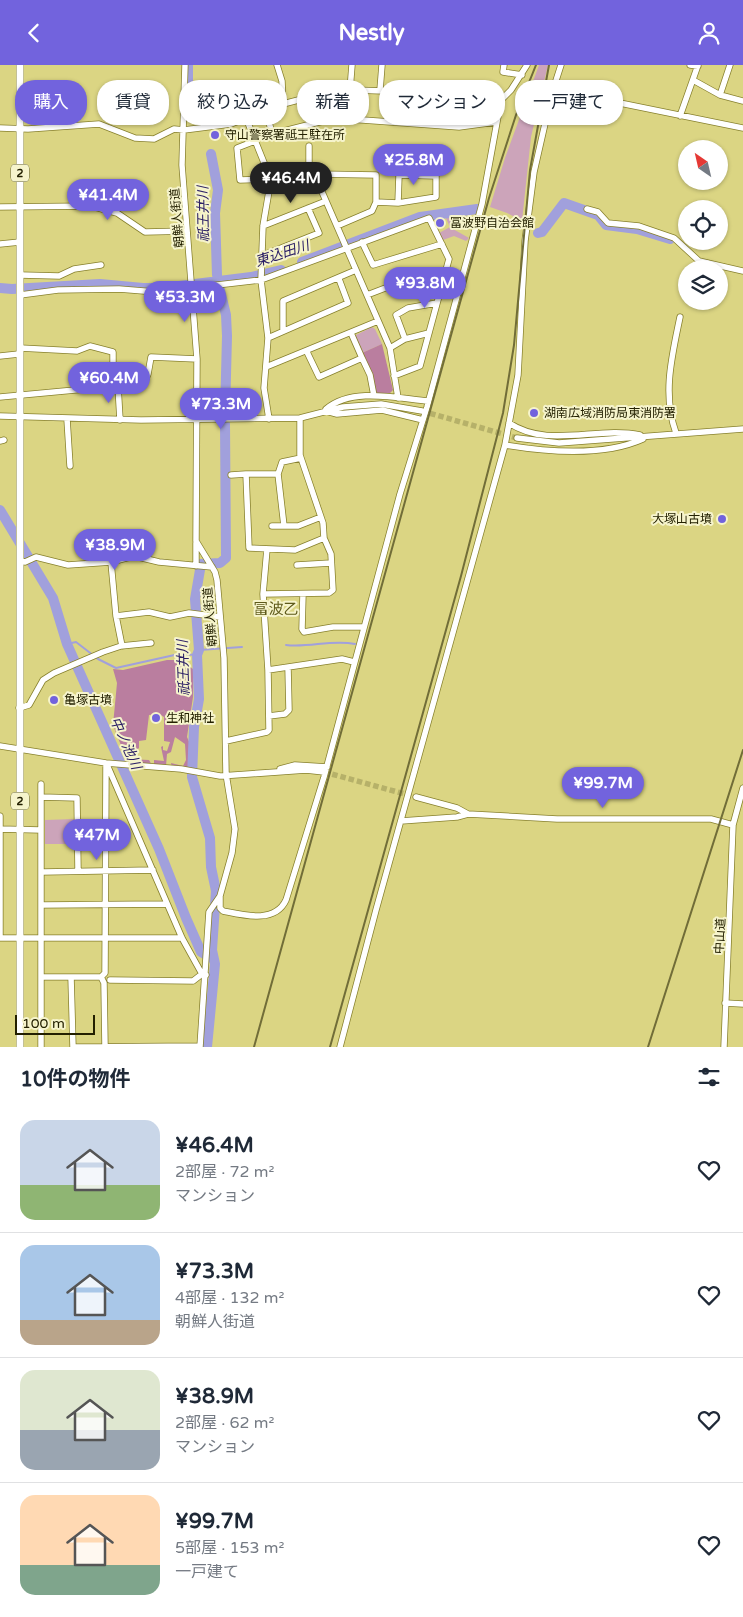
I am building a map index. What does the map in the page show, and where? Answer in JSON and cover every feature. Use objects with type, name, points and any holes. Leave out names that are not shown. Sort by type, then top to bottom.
[{"type":"main road","name":"2","points":[[20,65],[19,397],[22,559],[19,708],[20,1047]]},
{"type":"street","name":"朝鮮人街道","points":[[185,65],[182,165],[193,285],[197,359],[196,541],[217,580],[226,741],[226,774],[235,829],[232,853],[219,898],[209,912],[207,965],[204,975],[200,1046]]},
{"type":"street","points":[[277,65],[282,80]]},
{"type":"street","points":[[352,65],[352,80]]},
{"type":"street","points":[[381,80],[382,65]]},
{"type":"street","points":[[504,65],[503,72],[522,75]]},
{"type":"street","points":[[505,96],[522,75],[527,65]]},
{"type":"street","points":[[556,80],[561,65]]},
{"type":"street","points":[[680,116],[698,65],[690,65]]},
{"type":"street","points":[[720,95],[730,65]]},
{"type":"street","points":[[693,80],[720,95],[743,101]]},
{"type":"street","points":[[623,104],[743,128]]},
{"type":"street","points":[[0,128],[20,129],[99,124],[120,133],[145,140],[154,139],[174,129],[184,130],[227,125]]},
{"type":"street","points":[[249,125],[268,179],[269,191],[263,226],[261,256],[261,280],[268,337],[264,388],[269,419]]},
{"type":"street","points":[[270,125],[272,134],[307,125]]},
{"type":"street","points":[[433,125],[459,127],[474,125]]},
{"type":"street","points":[[219,898],[220,908],[223,911],[247,915],[258,916],[277,912],[283,907],[304,847],[400,494],[423,420],[482,203],[494,149],[496,125]]},
{"type":"street","points":[[340,1047],[509,423],[518,375],[525,241],[534,171],[545,125]]},
{"type":"street","points":[[255,141],[237,147],[240,180],[268,179]]},
{"type":"street","points":[[309,146],[309,161],[390,348],[398,398]]},
{"type":"street","points":[[269,191],[315,175],[376,175],[376,202],[372,211],[338,229]]},
{"type":"street","points":[[376,202],[398,203],[436,197],[436,176],[399,175],[398,203]]},
{"type":"street","points":[[263,226],[326,201]]},
{"type":"street","points":[[0,207],[91,206],[117,213],[145,232],[188,231]]},
{"type":"street","points":[[261,256],[319,233],[308,208]]},
{"type":"street","points":[[587,209],[598,212],[608,223],[639,226],[674,238],[699,261],[743,271]]},
{"type":"street","points":[[20,294],[58,290],[120,289],[156,292],[193,285],[261,280],[428,218],[449,259],[420,366],[394,376]]},
{"type":"street","points":[[0,245],[20,242]]},
{"type":"street","points":[[362,242],[373,265],[442,244]]},
{"type":"street","points":[[20,278],[58,276],[74,269],[101,265]]},
{"type":"street","points":[[283,331],[283,301],[339,279],[356,270]]},
{"type":"street","points":[[367,295],[401,282],[445,272]]},
{"type":"street","points":[[268,337],[348,303],[339,279]]},
{"type":"street","points":[[405,339],[396,315],[408,308],[437,303]]},
{"type":"street","points":[[676,433],[671,419],[668,389],[671,357],[680,317]]},
{"type":"street","points":[[266,367],[307,352],[378,321]]},
{"type":"street","points":[[351,333],[370,375],[374,396]]},
{"type":"street","points":[[390,348],[405,339],[429,333]]},
{"type":"street","points":[[0,356],[19,351],[77,351],[90,346],[113,352],[120,420]]},
{"type":"street","points":[[307,352],[318,377],[362,358]]},
{"type":"street","points":[[0,397],[19,397],[115,386],[143,386],[152,357],[197,359]]},
{"type":"street","points":[[324,411],[334,403],[351,398],[374,396],[428,401]]},
{"type":"street","points":[[0,416],[120,420],[269,419],[300,418],[324,411],[381,404],[422,411]]},
{"type":"street","points":[[324,411],[337,414],[382,411],[423,420]]},
{"type":"street","points":[[263,595],[329,593],[333,590],[331,554],[324,538],[321,517],[301,458],[300,418]]},
{"type":"street","points":[[67,419],[70,466]]},
{"type":"street","points":[[509,423],[521,431],[534,434],[557,436],[625,432],[646,437]]},
{"type":"street","points":[[517,438],[559,443],[743,429]]},
{"type":"street","points":[[504,445],[534,450],[561,451],[628,445],[646,437]]},
{"type":"street","points":[[284,526],[278,474],[282,462],[301,458]]},
{"type":"street","points":[[246,474],[249,548],[295,551],[324,538]]},
{"type":"street","points":[[230,475],[278,474]]},
{"type":"street","points":[[272,526],[298,525],[321,517]]},
{"type":"street","points":[[196,541],[199,566]]},
{"type":"street","points":[[226,741],[267,732],[268,670],[263,595],[267,549]]},
{"type":"street","points":[[22,559],[36,557],[68,565],[111,562],[134,556],[159,563],[210,565]]},
{"type":"street","points":[[111,562],[116,616],[122,646]]},
{"type":"street","points":[[297,565],[331,563]]},
{"type":"street","points":[[304,594],[302,629],[304,632],[333,627],[363,627]]},
{"type":"street","points":[[116,616],[149,612],[170,617],[196,615],[220,617]]},
{"type":"street","points":[[19,708],[29,705],[43,680],[94,656],[122,646],[151,643]]},
{"type":"street","points":[[268,670],[342,659],[354,663]]},
{"type":"street","points":[[268,716],[285,714],[289,710],[288,667]]},
{"type":"street","points":[[0,746],[108,763],[181,769],[220,775],[277,773],[281,769],[295,765],[325,769]]},
{"type":"street","points":[[41,977],[193,981],[204,975],[182,938],[152,871],[108,763]]},
{"type":"street","points":[[104,1046],[108,763]]},
{"type":"street","points":[[41,784],[40,830],[43,871],[41,1047]]},
{"type":"street","name":"中山道","points":[[724,1047],[734,825],[743,788]]},
{"type":"street","points":[[41,797],[78,798],[78,871]]},
{"type":"street","points":[[416,797],[457,807],[468,814]]},
{"type":"street","points":[[401,821],[457,817],[468,814],[557,819],[711,819],[734,825]]},
{"type":"street","points":[[0,816],[0,938],[182,938]]},
{"type":"street","points":[[0,829],[40,830]]},
{"type":"street","points":[[43,871],[152,871]]},
{"type":"street","points":[[42,905],[107,906],[167,904]]},
{"type":"street","points":[[72,977],[73,1047],[200,1046]]},
{"type":"street","points":[[725,1003],[743,1004]]},
{"type":"shaded area","points":[[539,65],[548,65],[544,80],[534,80]]},
{"type":"shaded area","points":[[517,125],[534,125],[522,221],[490,207]]},
{"type":"shaded area","points":[[461,214],[453,229],[469,238],[466,241],[454,236],[443,240],[439,233],[450,227],[445,216]]},
{"type":"shaded area","points":[[372,327],[375,329],[382,344],[362,353],[355,337]]},
{"type":"shaded area","points":[[382,344],[393,390],[390,393],[377,393],[374,390],[362,353]]},
{"type":"shaded area","points":[[167,660],[179,660],[193,669],[193,697],[187,737],[190,744],[188,767],[172,767],[171,763],[183,766],[186,760],[185,744],[175,737],[171,752],[167,754],[166,766],[154,765],[154,760],[164,761],[161,747],[163,746],[163,750],[167,751],[170,742],[164,741],[164,717],[159,714],[149,715],[146,740],[139,741],[139,748],[136,750],[130,749],[126,754],[128,759],[149,760],[152,765],[128,763],[113,725],[117,683],[113,669],[123,670]]},
{"type":"shaded area","points":[[75,819],[76,844],[45,844],[45,820]]},
{"type":"waterway","name":"祇王井川","points":[[188,65],[188,80]]},
{"type":"waterway","name":"祇王井川","points":[[211,154],[218,190],[215,213],[217,275]]},
{"type":"waterway","name":"東込田川","points":[[538,233],[542,232],[564,203],[598,215],[606,225],[637,229],[670,239]]},
{"type":"waterway","name":"東込田川","points":[[302,262],[420,217],[477,209]]},
{"type":"waterway","name":"東込田川","points":[[0,288],[100,284],[163,288],[251,277],[281,270]]},
{"type":"waterway","name":"祇王井川","points":[[219,286],[226,315],[227,336],[225,414]]},
{"type":"waterway","name":"祇王井川","points":[[207,1047],[215,964],[212,950],[216,891],[211,867],[210,838],[192,777],[194,727],[199,699],[197,655],[199,650],[195,599],[201,564],[220,563],[226,558],[225,424]]},
{"type":"waterway","name":"中ノ池川","points":[[0,510],[53,598],[67,644],[159,849],[201,952],[213,959]]},
{"type":"waterway","points":[[67,644],[76,642],[98,659],[116,668],[179,654],[197,655]]},
{"type":"waterway","points":[[286,645],[295,646],[338,642],[355,644]]},
{"type":"waterway","points":[[199,650],[242,647]]},
{"type":"tunnel","points":[[422,411],[517,438]]},
{"type":"tunnel","points":[[324,772],[416,797]]},
{"type":"railway","points":[[254,1047],[489,198],[516,115],[536,65]]},
{"type":"railway","points":[[330,1047],[461,576],[503,413],[514,345],[530,170],[549,65]]},
{"type":"railway","points":[[648,1047],[743,750]]},
{"type":"place","name":"守山警察署祗王駐在所","points":[[215,135]]},
{"type":"place","name":"冨波野自治会館","points":[[440,223]]},
{"type":"place","name":"湖南広域消防局東消防署","points":[[534,413]]},
{"type":"place","name":"大塚山古墳","points":[[722,519]]},
{"type":"place","name":"亀塚古墳","points":[[54,700]]},
{"type":"place","name":"生和神社","points":[[156,718]]},
{"type":"district","name":"冨波乙","points":[[276,609]]}]
